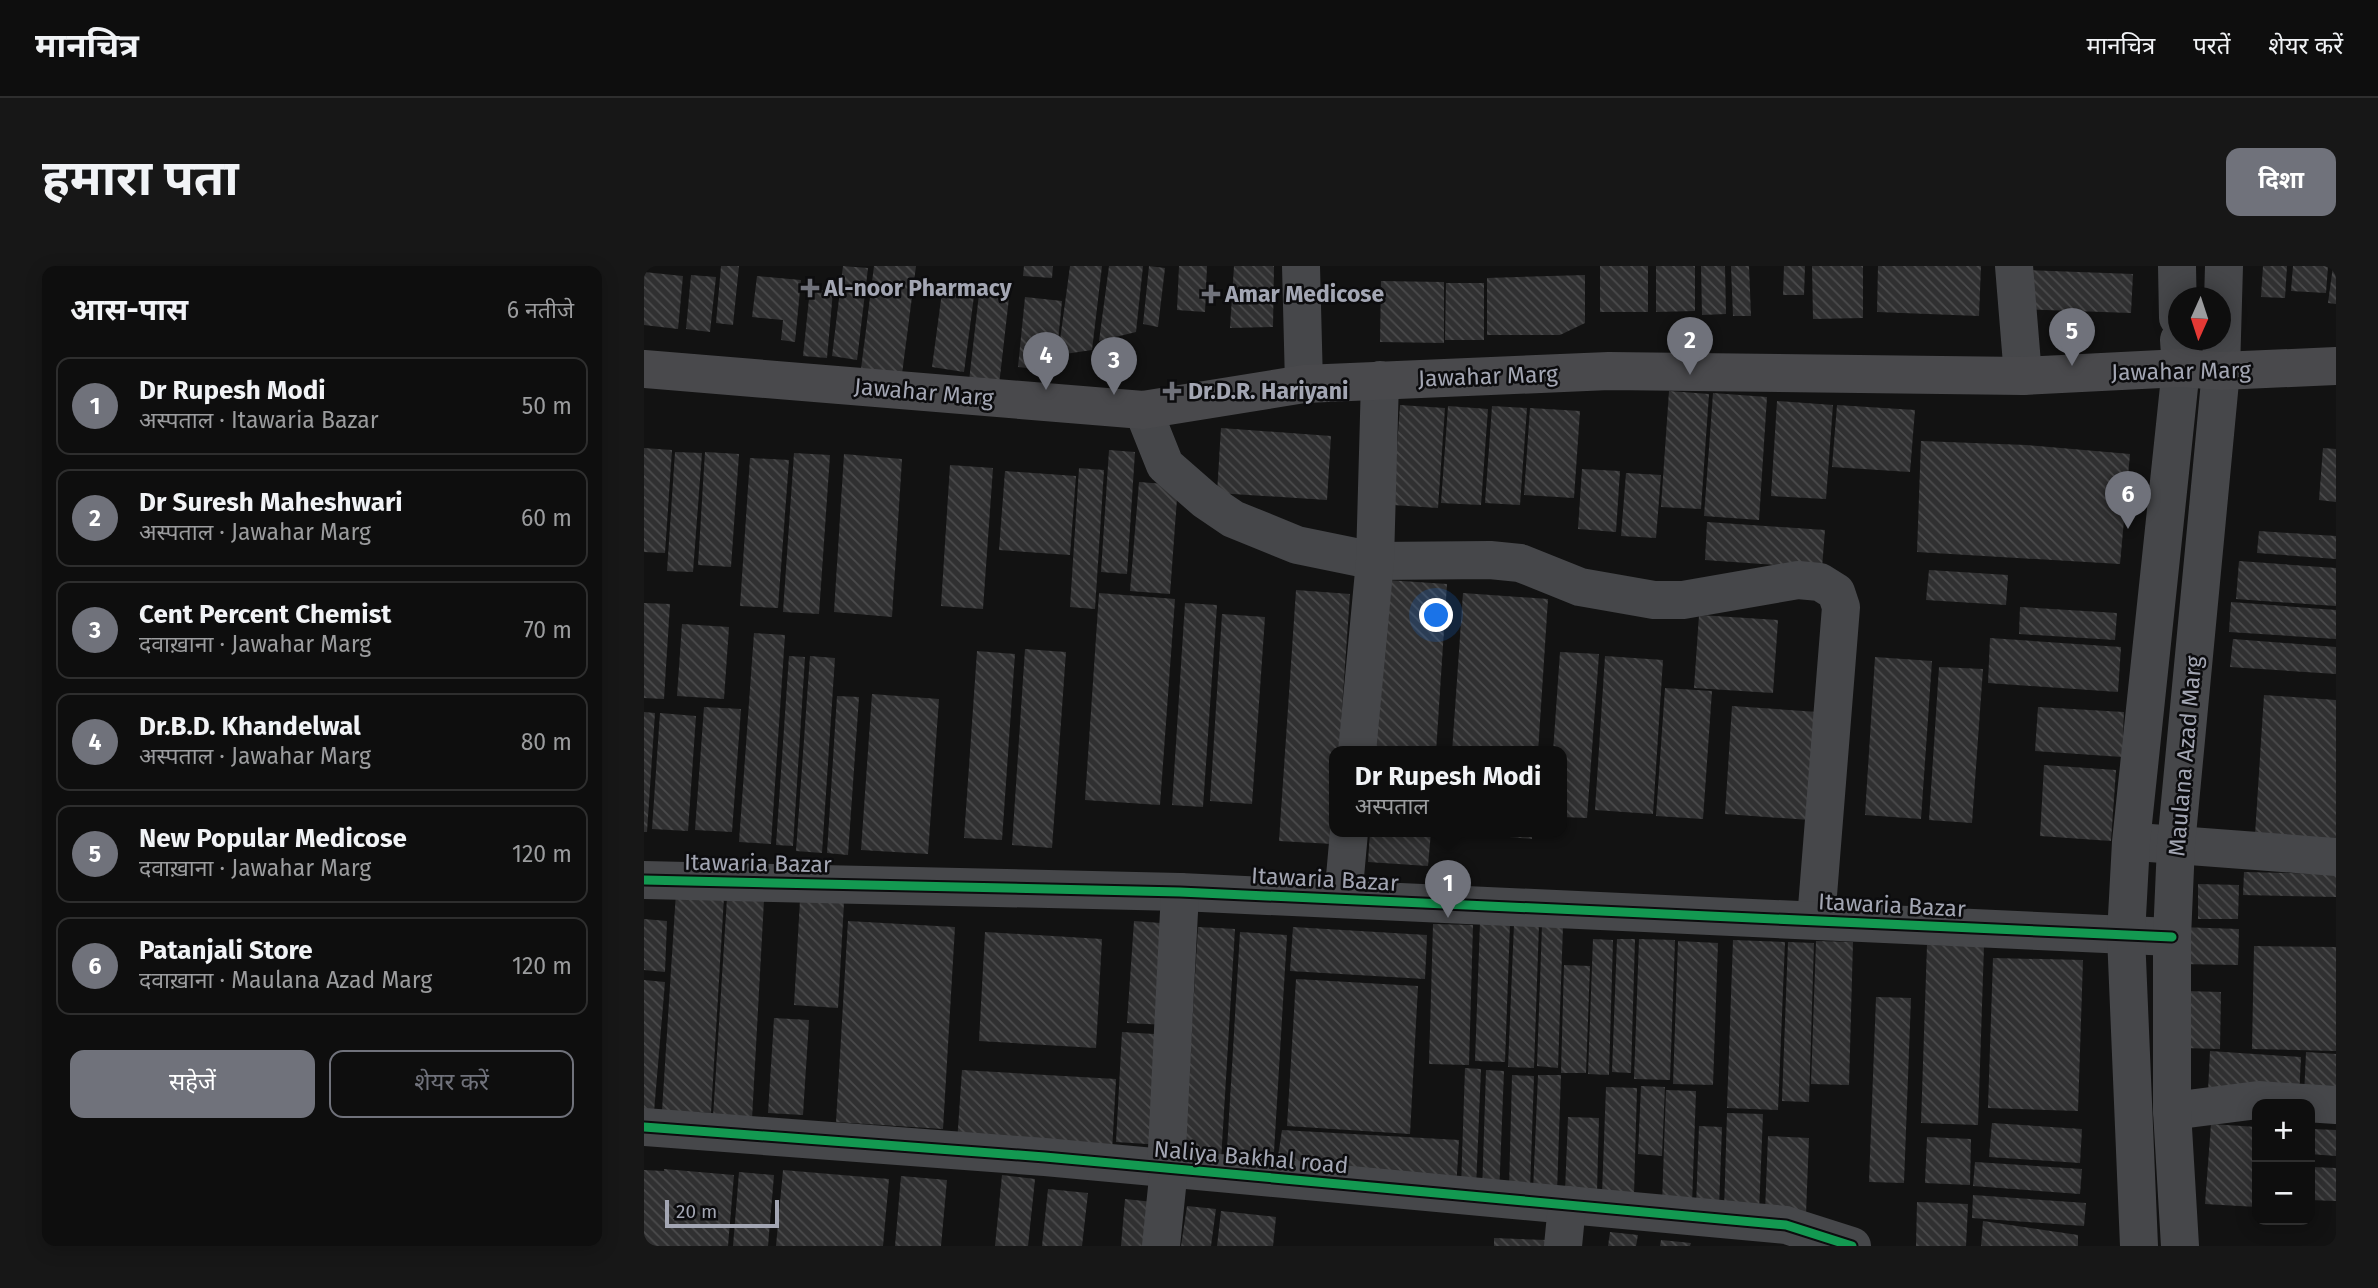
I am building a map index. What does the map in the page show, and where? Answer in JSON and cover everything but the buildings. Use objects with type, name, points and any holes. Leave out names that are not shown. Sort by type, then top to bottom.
[{"type":"main road","name":"Jawahar Marg","points":[[644,369],[1143,410],[1304,384],[1609,371],[2023,376],[2180,354],[2221,371],[2336,366]]},
{"type":"street","points":[[1301,266],[1304,384]]},
{"type":"street","points":[[2014,266],[2023,376]]},
{"type":"street","points":[[2177,266],[2178,287]]},
{"type":"street","name":"Maulana Azad Marg","points":[[2180,1246],[2172,1111],[2172,937],[2176,845],[2221,371],[2224,266]]},
{"type":"street","name":"Maulana Azad Marg","points":[[2139,1246],[2126,935],[2131,842],[2180,354]]},
{"type":"street","points":[[1358,746],[1375,561],[1380,380]]},
{"type":"street","points":[[1143,410],[1165,465],[1205,500],[1233,519],[1297,545],[1375,561],[1490,560],[1520,563],[1580,587],[1654,600],[1683,600],[1798,580],[1820,582],[1836,592],[1841,607],[1816,920]]},
{"type":"street","points":[[1343,899],[1349,837]]},
{"type":"street","points":[[2131,842],[2336,857]]},
{"type":"street","name":"Itawaria Bazar","points":[[644,880],[1180,892],[2172,937]]},
{"type":"street","points":[[1161,1246],[1180,892]]},
{"type":"street","points":[[2172,1111],[2258,1100],[2336,1105]]},
{"type":"street","name":"Naliya Bakhal road","points":[[644,1127],[1167,1168],[1786,1225],[1852,1246]]},
{"type":"street","points":[[1563,1246],[1567,1205]]},
{"type":"cycle path","points":[[644,880],[1180,892],[2172,937]]},
{"type":"cycle path","points":[[644,1127],[1045,1157],[1786,1225],[1852,1246]]},
{"type":"place","name":"Al-noor Pharmacy","points":[[810,288]]},
{"type":"place","name":"Amar Medicose","points":[[1211,294]]},
{"type":"place","name":"New Popular Medicose","points":[[2072,366]]},
{"type":"place","name":"Dr Suresh Maheshwari","points":[[1690,375]]},
{"type":"place","name":"Dr.B.D. Khandelwal","points":[[1046,390]]},
{"type":"place","name":"Dr.D.R. Hariyani","points":[[1172,391]]},
{"type":"place","name":"Cent Percent Chemist","points":[[1114,395]]},
{"type":"place","name":"Patanjali Store","points":[[2128,529]]},
{"type":"place","name":"Dr Rupesh Modi","points":[[1448,918]]}]
